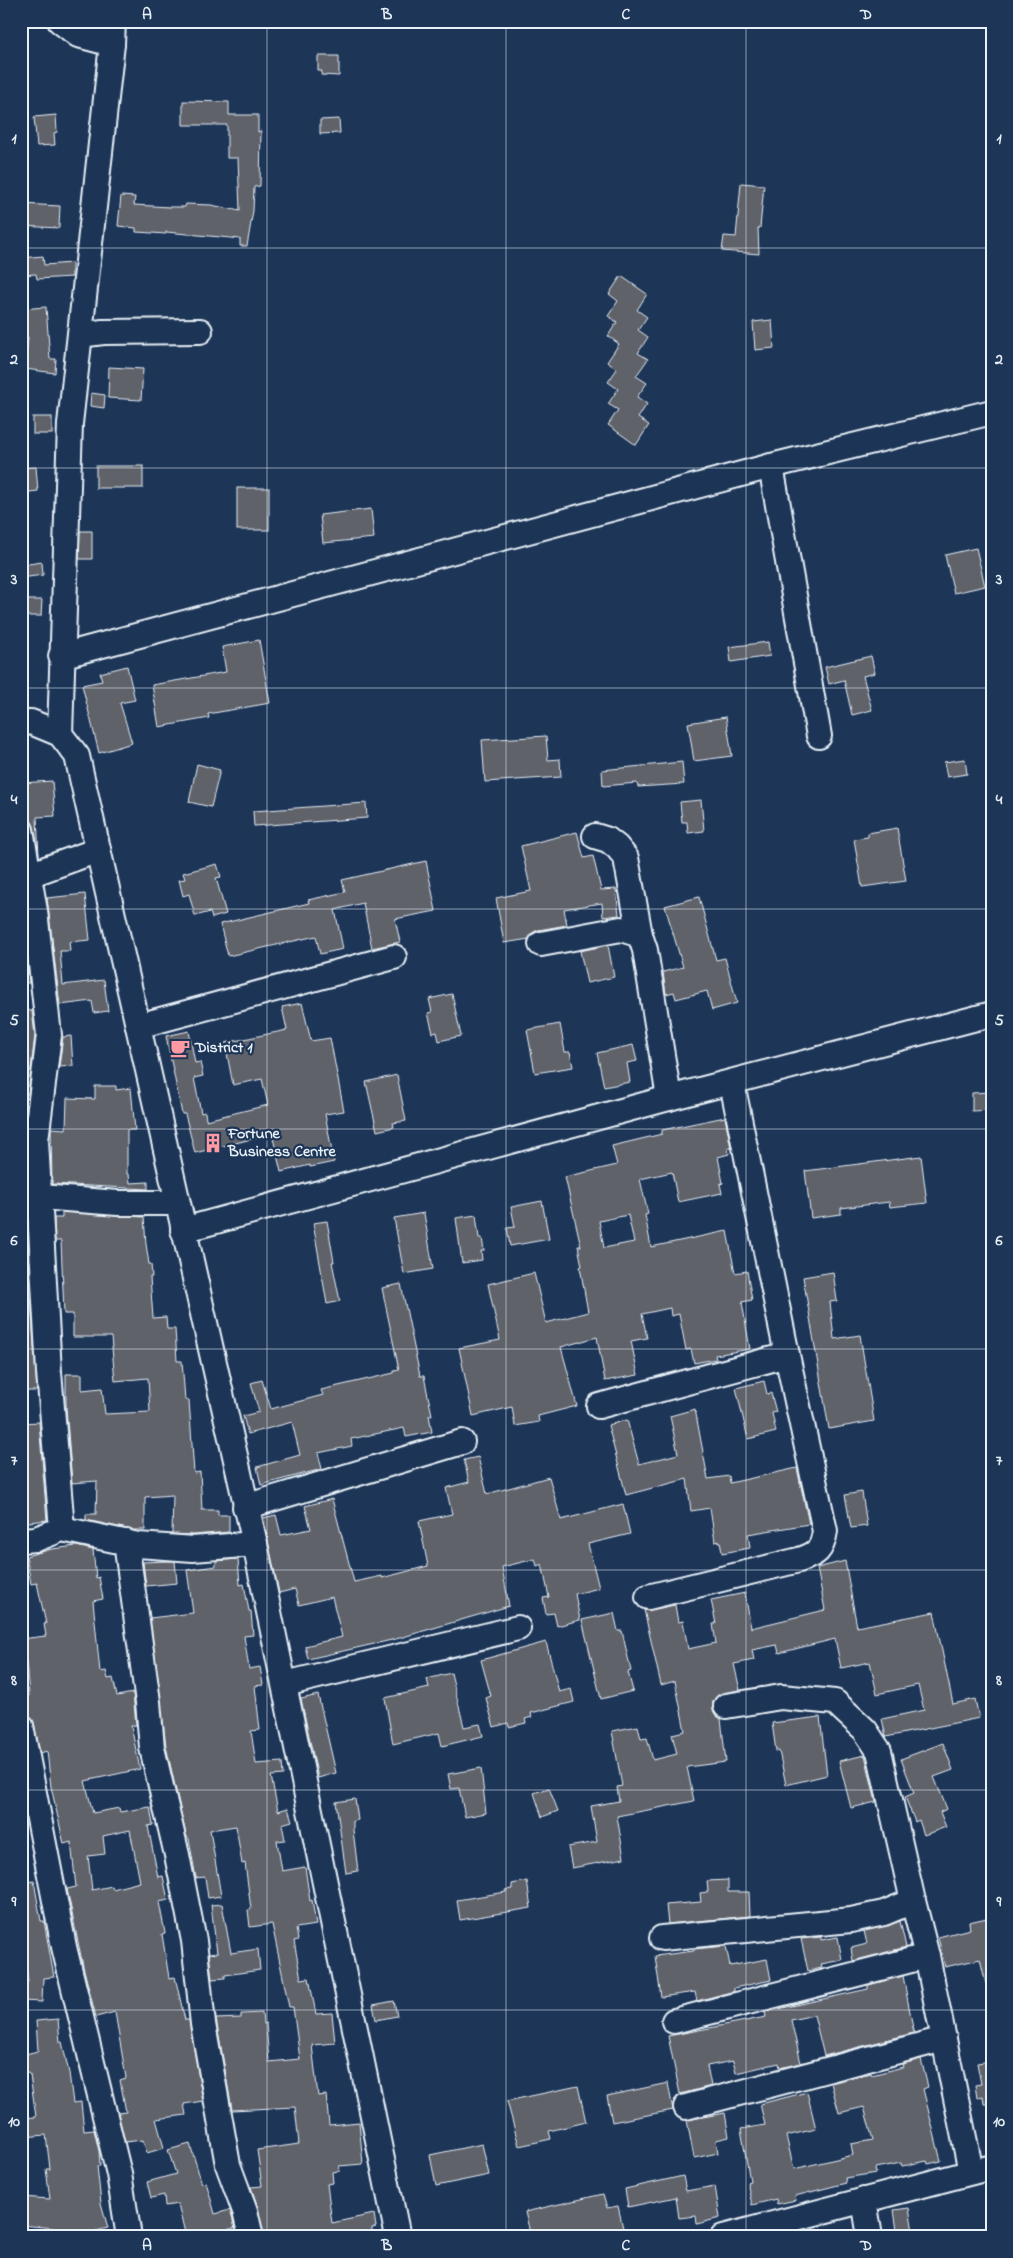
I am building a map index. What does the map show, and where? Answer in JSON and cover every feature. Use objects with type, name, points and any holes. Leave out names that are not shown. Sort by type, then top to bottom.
[{"type":"street","points":[[60,21],[78,35],[113,33],[70,424],[61,656],[60,734]]},
{"type":"street","points":[[80,335],[103,332],[200,331]]},
{"type":"street","points":[[61,656],[770,466],[992,412]]},
{"type":"street","points":[[770,466],[819,736]]},
{"type":"street","points":[[21,723],[31,722],[60,734],[77,756],[245,1507],[255,1544],[398,2237]]},
{"type":"street","points":[[21,830],[29,875],[49,1035],[31,1198],[49,1372],[62,1530]]},
{"type":"street","points":[[595,836],[608,840],[626,858],[640,935],[645,950],[669,1098]]},
{"type":"street","points":[[29,875],[98,850]]},
{"type":"street","points":[[540,944],[621,929],[640,935]]},
{"type":"street","points":[[138,1026],[394,957]]},
{"type":"street","points":[[183,1230],[669,1098],[992,1014]]},
{"type":"street","points":[[648,1597],[799,1560],[815,1555],[823,1544],[825,1531],[732,1083]]},
{"type":"street","points":[[31,1198],[118,1203],[177,1203]]},
{"type":"street","points":[[599,1406],[787,1355]]},
{"type":"street","points":[[245,1507],[462,1442]]},
{"type":"street","points":[[21,1540],[36,1540],[62,1530],[138,1545],[193,1549],[255,1544]]},
{"type":"street","points":[[126,1542],[148,1702],[152,1748],[177,1855],[194,1941],[203,2024],[228,2165],[245,2210],[251,2237]]},
{"type":"street","points":[[285,1684],[518,1628]]},
{"type":"street","points":[[726,1706],[781,1697],[835,1702],[865,1730],[880,1751],[944,2039],[981,2169],[738,2235]]},
{"type":"street","points":[[21,1726],[64,1946],[118,2174],[129,2237]]},
{"type":"street","points":[[662,1938],[851,1920],[884,1913],[912,1901]]},
{"type":"street","points":[[674,2021],[927,1956]]},
{"type":"street","points":[[686,2107],[944,2039]]},
{"type":"street","points":[[864,2200],[870,2237]]},
{"type":"building","points":[[318,56],[339,56],[339,76],[321,75],[322,71],[318,71]]},
{"type":"building","points":[[183,101],[229,102],[229,115],[258,115],[258,132],[261,131],[260,186],[254,187],[253,211],[247,246],[240,246],[240,239],[166,232],[166,234],[136,232],[136,228],[118,226],[121,196],[135,197],[134,205],[185,207],[186,204],[211,205],[240,211],[238,158],[227,158],[227,125],[183,125]]},
{"type":"building","points":[[56,115],[57,132],[54,133],[55,145],[37,146],[34,117]]},
{"type":"building","points":[[339,119],[340,133],[320,134],[320,120]]},
{"type":"building","points":[[741,183],[764,185],[760,228],[758,228],[759,254],[722,251],[724,236],[736,237]]},
{"type":"building","points":[[21,204],[60,206],[59,228],[21,226]]},
{"type":"building","points":[[43,256],[44,265],[72,263],[72,277],[37,279],[36,274],[21,275],[21,258]]},
{"type":"building","points":[[621,276],[647,294],[637,310],[647,317],[638,330],[648,337],[638,353],[648,359],[636,376],[647,383],[637,397],[647,404],[638,418],[649,425],[636,445],[608,425],[618,410],[608,404],[618,389],[608,382],[617,369],[607,362],[619,344],[608,336],[617,322],[608,316],[618,301],[609,294]]},
{"type":"building","points":[[46,307],[50,359],[56,359],[55,373],[25,369],[28,337],[21,338],[21,309]]},
{"type":"building","points":[[772,320],[774,348],[755,350],[753,322]]},
{"type":"building","points":[[109,367],[143,369],[141,400],[108,398]]},
{"type":"building","points":[[91,393],[105,395],[104,408],[90,406]]},
{"type":"building","points":[[33,417],[52,417],[52,434],[33,434]]},
{"type":"building","points":[[96,466],[143,466],[143,488],[96,488]]},
{"type":"building","points":[[36,467],[38,491],[21,493],[21,468]]},
{"type":"building","points":[[237,488],[269,488],[269,530],[237,530]]},
{"type":"building","points":[[371,509],[374,538],[323,543],[320,515]]},
{"type":"building","points":[[80,531],[92,531],[92,559],[79,559]]},
{"type":"building","points":[[976,548],[985,586],[954,593],[945,555]]},
{"type":"building","points":[[42,562],[43,575],[21,578],[21,565]]},
{"type":"building","points":[[27,600],[42,600],[41,616],[26,616]]},
{"type":"building","points":[[259,640],[270,703],[208,714],[209,718],[159,727],[152,685],[226,672],[222,647]]},
{"type":"building","points":[[768,642],[770,656],[731,662],[729,647]]},
{"type":"building","points":[[871,656],[875,673],[863,676],[872,710],[852,715],[844,680],[829,684],[825,667]]},
{"type":"building","points":[[127,666],[135,700],[120,703],[132,743],[99,753],[82,685],[102,681],[100,673]]},
{"type":"building","points":[[726,717],[732,756],[694,761],[688,723]]},
{"type":"building","points":[[546,736],[548,760],[560,759],[561,777],[485,782],[482,740]]},
{"type":"building","points":[[965,759],[967,774],[947,777],[944,762]]},
{"type":"building","points":[[682,762],[684,784],[638,787],[637,783],[603,786],[602,770]]},
{"type":"building","points":[[197,764],[220,770],[211,807],[189,802]]},
{"type":"building","points":[[52,781],[55,816],[37,817],[39,856],[34,827],[31,821],[21,817],[21,783]]},
{"type":"building","points":[[701,800],[704,831],[688,833],[687,822],[682,822],[680,802]]},
{"type":"building","points":[[366,803],[367,818],[254,826],[253,811]]},
{"type":"building","points":[[897,828],[906,881],[862,887],[854,839],[868,837],[868,833]]},
{"type":"building","points":[[577,832],[584,858],[593,856],[601,890],[616,889],[619,915],[603,917],[602,903],[564,909],[567,925],[538,930],[532,933],[529,939],[504,943],[496,898],[531,891],[521,846]]},
{"type":"building","points":[[426,861],[436,911],[395,919],[400,942],[372,948],[363,903],[335,910],[343,949],[320,954],[316,936],[228,956],[220,924],[309,903],[308,900],[345,892],[342,880]]},
{"type":"building","points":[[217,864],[221,877],[216,878],[226,914],[212,918],[210,912],[195,916],[189,894],[183,896],[179,880],[185,879],[183,873]]},
{"type":"building","points":[[85,894],[90,940],[69,942],[70,951],[60,951],[63,985],[104,980],[108,1011],[94,1013],[92,1001],[60,1005],[47,898]]},
{"type":"building","points":[[699,897],[716,960],[725,958],[737,1003],[712,1010],[707,991],[676,999],[674,992],[666,994],[663,972],[683,967],[665,906]]},
{"type":"building","points":[[25,945],[29,983],[21,983],[21,946]]},
{"type":"building","points":[[608,945],[614,977],[587,983],[580,951]]},
{"type":"building","points":[[452,994],[461,1036],[439,1041],[437,1032],[433,1033],[428,1013],[432,1012],[429,999]]},
{"type":"building","points":[[302,1003],[311,1041],[330,1038],[344,1111],[325,1114],[334,1162],[310,1167],[310,1165],[281,1172],[272,1134],[195,1153],[185,1114],[182,1114],[166,1036],[189,1031],[195,1063],[200,1062],[203,1076],[194,1078],[201,1113],[205,1112],[206,1120],[268,1105],[262,1079],[233,1085],[225,1043],[287,1030],[282,1007]]},
{"type":"building","points":[[21,1010],[32,1011],[35,1035],[28,1094],[21,1094]]},
{"type":"building","points":[[560,1024],[565,1052],[570,1052],[573,1067],[535,1073],[527,1030]]},
{"type":"building","points":[[71,1036],[73,1066],[59,1067],[63,1037]]},
{"type":"building","points":[[633,1045],[637,1061],[627,1063],[630,1082],[604,1087],[597,1053]]},
{"type":"building","points":[[397,1075],[406,1121],[393,1123],[394,1127],[377,1131],[366,1082]]},
{"type":"building","points":[[95,1086],[116,1086],[116,1090],[131,1088],[135,1130],[127,1130],[127,1174],[129,1174],[130,1183],[148,1182],[148,1189],[52,1184],[51,1128],[66,1129],[67,1098],[95,1099]]},
{"type":"building","points":[[992,1092],[992,1110],[972,1111],[972,1093]]},
{"type":"building","points":[[725,1117],[731,1148],[728,1148],[729,1154],[718,1157],[723,1183],[720,1184],[722,1193],[678,1202],[672,1172],[640,1179],[648,1214],[645,1215],[651,1247],[727,1231],[735,1273],[747,1271],[752,1300],[742,1302],[750,1349],[715,1355],[716,1359],[694,1363],[691,1349],[686,1350],[679,1314],[671,1316],[670,1308],[642,1314],[647,1338],[631,1341],[638,1375],[605,1381],[597,1337],[561,1347],[577,1406],[538,1416],[539,1422],[515,1426],[512,1407],[473,1416],[459,1348],[500,1340],[488,1284],[534,1273],[546,1323],[588,1312],[580,1267],[582,1266],[578,1246],[581,1246],[565,1177],[617,1165],[612,1146],[662,1134],[662,1130]],"holes":[[[628,1215],[634,1242],[604,1248],[599,1221]]]},
{"type":"building","points":[[921,1156],[927,1203],[890,1207],[889,1202],[841,1208],[841,1214],[811,1218],[805,1171]]},
{"type":"building","points":[[542,1201],[549,1239],[510,1246],[507,1228],[515,1227],[511,1207]]},
{"type":"building","points":[[62,1212],[144,1217],[146,1244],[149,1264],[151,1264],[153,1318],[166,1317],[167,1329],[175,1329],[177,1361],[182,1361],[185,1400],[189,1400],[194,1473],[200,1472],[202,1510],[218,1510],[218,1515],[229,1515],[229,1532],[193,1535],[172,1534],[173,1495],[145,1497],[145,1530],[132,1530],[86,1520],[86,1514],[96,1514],[97,1481],[72,1483],[66,1407],[66,1374],[82,1374],[82,1390],[102,1388],[105,1414],[150,1412],[148,1378],[115,1381],[111,1337],[73,1337],[73,1314],[64,1314],[61,1241],[55,1241],[54,1218],[62,1218]]},
{"type":"building","points":[[424,1213],[433,1269],[404,1274],[394,1218]]},
{"type":"building","points":[[476,1215],[479,1238],[482,1238],[484,1251],[481,1251],[482,1260],[462,1263],[456,1218]]},
{"type":"building","points":[[21,1220],[27,1220],[28,1242],[21,1243]]},
{"type":"building","points":[[327,1221],[334,1262],[332,1262],[340,1301],[327,1304],[313,1223]]},
{"type":"building","points":[[833,1272],[837,1301],[830,1302],[834,1339],[860,1335],[874,1421],[829,1429],[803,1277]]},
{"type":"building","points":[[401,1284],[420,1376],[424,1376],[432,1415],[429,1415],[432,1432],[406,1437],[404,1428],[351,1439],[352,1446],[318,1453],[322,1469],[261,1485],[257,1467],[300,1455],[292,1422],[248,1434],[243,1416],[259,1412],[251,1383],[262,1380],[271,1409],[323,1395],[321,1390],[394,1373],[394,1371],[399,1370],[382,1288]]},
{"type":"building","points":[[31,1301],[37,1391],[21,1391],[21,1302]]},
{"type":"building","points":[[764,1381],[767,1394],[771,1393],[776,1412],[772,1413],[776,1432],[748,1439],[736,1388]]},
{"type":"building","points":[[695,1409],[708,1479],[729,1476],[730,1483],[797,1468],[809,1524],[748,1534],[750,1548],[722,1553],[720,1541],[715,1542],[710,1508],[691,1511],[687,1479],[626,1495],[608,1425],[627,1420],[639,1464],[678,1454],[670,1416]]},
{"type":"building","points":[[39,1422],[47,1520],[21,1523],[21,1494],[25,1494],[21,1423]]},
{"type":"building","points":[[478,1457],[487,1494],[549,1477],[561,1520],[623,1504],[630,1534],[588,1544],[599,1588],[575,1594],[580,1620],[557,1626],[554,1613],[546,1614],[543,1598],[549,1597],[542,1564],[537,1566],[535,1559],[502,1567],[509,1606],[396,1639],[308,1659],[305,1646],[342,1637],[332,1597],[299,1605],[295,1589],[279,1593],[263,1518],[276,1515],[281,1535],[311,1529],[305,1506],[332,1499],[354,1582],[382,1576],[382,1578],[428,1566],[419,1521],[452,1514],[446,1488],[469,1482],[464,1460]]},
{"type":"building","points":[[862,1492],[867,1526],[851,1528],[845,1495]]},
{"type":"building","points":[[76,1546],[93,1550],[96,1578],[99,1577],[103,1599],[93,1601],[100,1672],[106,1671],[108,1679],[113,1678],[117,1696],[133,1693],[136,1725],[131,1726],[140,1769],[85,1781],[93,1813],[119,1808],[120,1812],[150,1807],[153,1825],[148,1826],[158,1877],[163,1876],[168,1900],[159,1902],[165,1933],[162,1934],[169,1978],[175,1977],[185,2020],[189,2020],[203,2101],[184,2104],[186,2115],[156,2119],[164,2148],[147,2153],[143,2140],[125,2142],[118,2113],[126,2112],[120,2080],[126,2078],[115,2012],[96,2017],[67,1889],[76,1887],[71,1842],[64,1844],[51,1787],[47,1751],[40,1753],[34,1723],[28,1715],[25,1697],[29,1696],[26,1661],[21,1661],[21,1639],[46,1636],[44,1624],[46,1624],[37,1583],[31,1584],[26,1556],[52,1549]],"holes":[[[130,1830],[140,1882],[113,1889],[112,1886],[92,1890],[88,1856],[105,1854],[103,1836]]]},
{"type":"building","points":[[238,1559],[240,1585],[244,1584],[249,1611],[251,1611],[253,1635],[244,1636],[249,1669],[260,1667],[263,1685],[255,1686],[260,1730],[251,1731],[256,1764],[282,1762],[283,1775],[271,1776],[278,1811],[288,1808],[292,1821],[282,1824],[285,1840],[277,1841],[282,1871],[305,1867],[316,1925],[296,1928],[298,1940],[294,1941],[301,1979],[309,1978],[316,2014],[332,2013],[335,2043],[312,2045],[318,2096],[326,2095],[329,2125],[359,2122],[363,2164],[339,2166],[340,2171],[332,2172],[333,2183],[327,2184],[332,2223],[374,2214],[376,2227],[372,2228],[372,2237],[264,2237],[251,2187],[262,2186],[257,2150],[299,2144],[295,2107],[232,2110],[216,2019],[241,2018],[241,2014],[262,2013],[263,2024],[266,2023],[269,2062],[300,2059],[293,2007],[289,2007],[272,1924],[250,1927],[248,1910],[251,1909],[245,1863],[242,1864],[236,1826],[210,1830],[221,1896],[208,1898],[205,1877],[196,1878],[189,1839],[186,1835],[166,1746],[150,1618],[193,1613],[187,1570],[216,1566],[216,1561]]},
{"type":"building","points":[[175,1561],[177,1583],[146,1586],[143,1562]]},
{"type":"building","points":[[845,1561],[857,1627],[934,1612],[953,1704],[975,1699],[979,1718],[886,1737],[882,1719],[924,1710],[918,1685],[877,1694],[870,1662],[841,1668],[835,1639],[779,1653],[777,1645],[752,1650],[754,1660],[734,1664],[740,1690],[723,1693],[717,1696],[713,1702],[713,1709],[721,1719],[726,1762],[687,1767],[694,1801],[617,1816],[624,1858],[572,1868],[568,1847],[597,1842],[591,1806],[619,1801],[617,1787],[622,1786],[612,1731],[638,1726],[641,1739],[647,1738],[653,1760],[677,1754],[672,1734],[685,1731],[675,1681],[661,1685],[644,1610],[675,1605],[678,1622],[683,1621],[688,1649],[716,1643],[713,1624],[716,1624],[711,1600],[745,1593],[751,1628],[825,1610],[817,1568]]},
{"type":"building","points":[[614,1613],[618,1631],[622,1631],[631,1671],[628,1672],[633,1691],[601,1699],[582,1620]]},
{"type":"building","points":[[546,1642],[559,1692],[571,1689],[574,1702],[531,1713],[532,1717],[525,1719],[526,1723],[509,1727],[508,1723],[494,1727],[486,1698],[491,1696],[481,1660]]},
{"type":"building","points":[[451,1673],[464,1727],[480,1724],[483,1736],[442,1746],[439,1733],[393,1744],[385,1698],[429,1688],[427,1679]]},
{"type":"building","points":[[318,1695],[336,1773],[318,1778],[301,1699]]},
{"type":"building","points":[[820,1717],[827,1775],[786,1785],[779,1751],[776,1751],[772,1723]]},
{"type":"building","points":[[943,1743],[953,1770],[934,1777],[947,1809],[940,1812],[946,1827],[924,1835],[919,1820],[915,1822],[905,1797],[914,1793],[901,1759]]},
{"type":"building","points":[[865,1755],[876,1802],[851,1808],[839,1761]]},
{"type":"building","points":[[481,1768],[486,1813],[465,1817],[459,1788],[451,1789],[448,1774]]},
{"type":"building","points":[[549,1788],[558,1811],[542,1817],[534,1793]]},
{"type":"building","points":[[355,1799],[358,1820],[353,1821],[353,1830],[358,1871],[346,1873],[336,1802]]},
{"type":"building","points":[[728,1880],[728,1892],[749,1892],[750,1916],[668,1924],[666,1905],[701,1902],[700,1893],[708,1892],[707,1881]]},
{"type":"building","points":[[34,1881],[41,1921],[44,1921],[54,1977],[43,1978],[42,2002],[21,2001],[21,1982],[28,1982],[21,1923],[21,1883]]},
{"type":"building","points":[[527,1881],[531,1908],[460,1920],[457,1900],[506,1892],[505,1890],[512,1889],[512,1884]]},
{"type":"building","points":[[222,1904],[231,1953],[258,1949],[260,1970],[225,1975],[225,1978],[212,1979],[209,1954],[217,1953],[211,1905]]},
{"type":"building","points":[[987,1918],[992,1939],[992,1984],[986,1984],[980,1959],[945,1967],[938,1937],[970,1929],[969,1922]]},
{"type":"building","points":[[900,1921],[906,1947],[853,1961],[851,1948],[867,1944],[864,1931]]},
{"type":"building","points":[[821,1937],[821,1940],[838,1937],[842,1960],[821,1964],[822,1968],[808,1971],[801,1939]]},
{"type":"building","points":[[726,1946],[730,1966],[767,1959],[771,1980],[734,1988],[734,1991],[697,2001],[695,1992],[661,1997],[655,1956]]},
{"type":"building","points":[[903,1976],[914,2033],[824,2056],[814,2015],[791,2020],[801,2063],[780,2068],[779,2063],[736,2073],[733,2061],[707,2066],[711,2086],[680,2094],[668,2036],[766,2017],[765,2012],[868,1989],[868,1985]]},
{"type":"building","points":[[394,2001],[397,2016],[376,2020],[373,2005]]},
{"type":"building","points":[[58,2019],[60,2042],[62,2042],[69,2073],[73,2103],[81,2102],[84,2131],[94,2130],[99,2151],[100,2166],[97,2166],[101,2203],[108,2228],[76,2236],[75,2234],[54,2234],[54,2228],[21,2225],[22,2197],[50,2199],[46,2169],[50,2169],[46,2135],[24,2137],[22,2118],[36,2117],[30,2075],[28,2073],[21,2074],[21,2055],[38,2051],[36,2021]]},
{"type":"building","points":[[921,2059],[928,2087],[923,2089],[941,2161],[928,2164],[927,2161],[902,2166],[901,2163],[875,2168],[876,2173],[845,2178],[846,2183],[795,2196],[796,2200],[777,2204],[776,2199],[752,2205],[747,2182],[750,2181],[741,2129],[765,2125],[760,2104],[807,2092],[816,2129],[786,2136],[794,2169],[853,2155],[851,2144],[873,2140],[864,2107],[839,2113],[831,2083],[903,2067],[902,2064]]},
{"type":"building","points":[[992,2061],[992,2104],[984,2104],[983,2096],[977,2098],[975,2085],[981,2084],[977,2063]]},
{"type":"building","points":[[668,2083],[673,2110],[612,2122],[607,2096]]},
{"type":"building","points":[[578,2086],[586,2122],[549,2131],[551,2139],[519,2146],[507,2101]]},
{"type":"building","points":[[725,2113],[729,2137],[716,2140],[718,2153],[694,2158],[687,2120]]},
{"type":"building","points":[[190,2144],[202,2184],[206,2182],[215,2214],[230,2210],[235,2228],[224,2230],[225,2237],[186,2237],[178,2204],[165,2206],[164,2195],[151,2198],[147,2182],[176,2174],[168,2150]]},
{"type":"building","points":[[482,2144],[489,2175],[436,2186],[430,2155]]},
{"type":"building","points":[[683,2176],[686,2191],[715,2186],[720,2218],[697,2224],[696,2216],[679,2218],[676,2197],[628,2207],[625,2189]]},
{"type":"building","points":[[603,2194],[607,2208],[618,2206],[625,2237],[531,2237],[525,2212]]},
{"type":"building","points":[[909,2208],[914,2237],[898,2237],[894,2210]]},
{"type":"place","name":"District 1","points":[[180,1048]]},
{"type":"place","name":"Fortune Business Centre","points":[[213,1143]]}]
